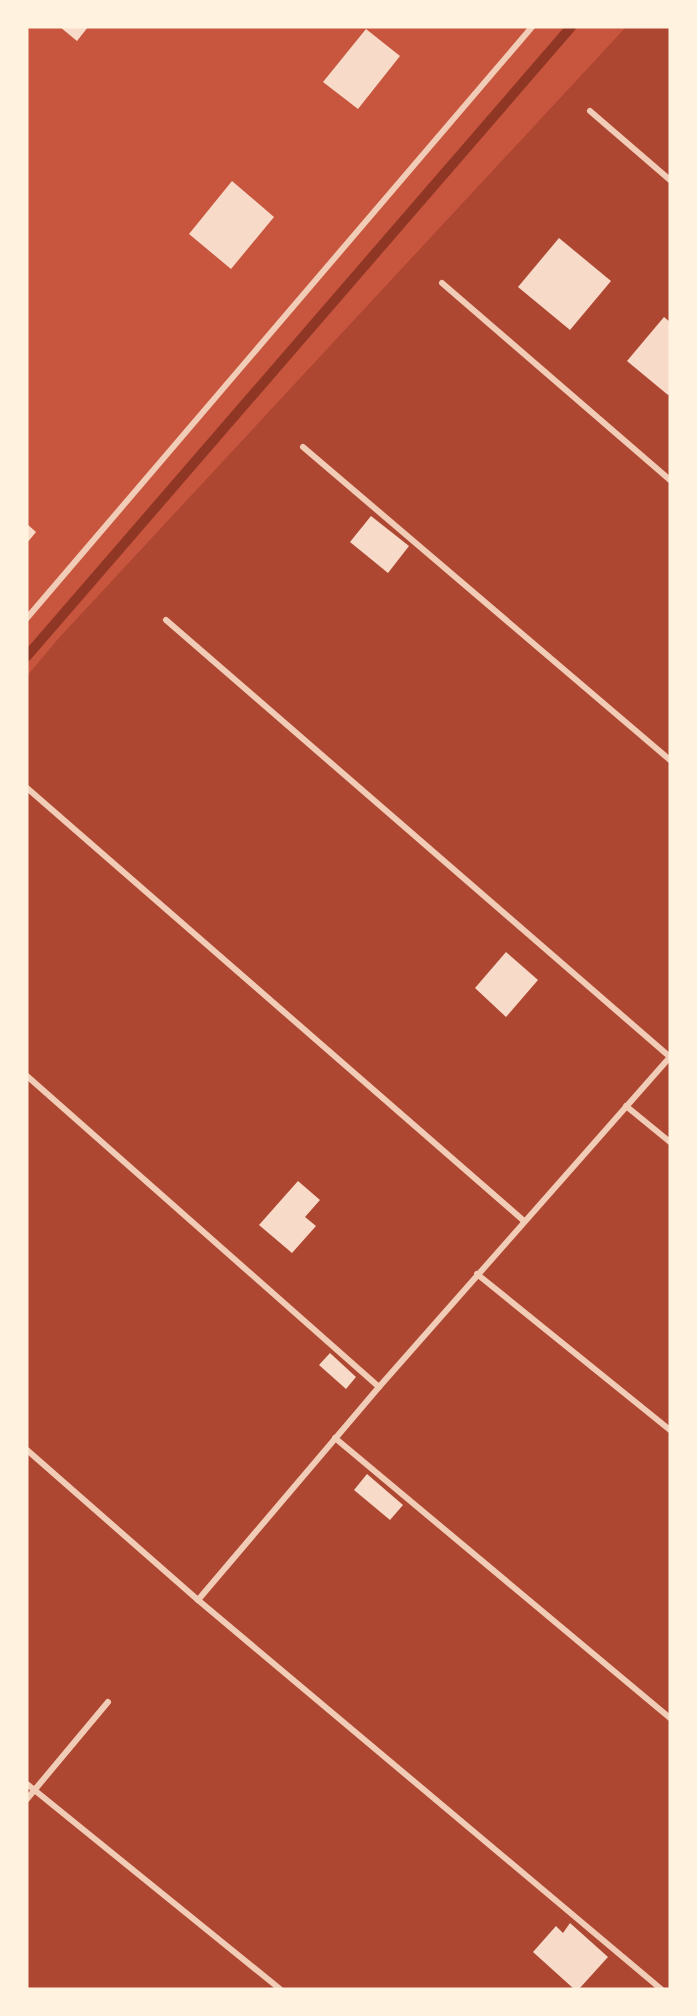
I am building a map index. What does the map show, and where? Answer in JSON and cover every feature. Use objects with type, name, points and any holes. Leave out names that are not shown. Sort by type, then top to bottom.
[{"type":"street","points":[[27,618],[532,27]]},
{"type":"street","points":[[590,111],[670,180]]},
{"type":"street","points":[[442,283],[670,480]]},
{"type":"street","points":[[303,447],[670,760]]},
{"type":"street","points":[[166,620],[670,1057],[477,1274],[198,1600]]},
{"type":"street","points":[[27,788],[524,1221]]},
{"type":"street","points":[[27,1076],[379,1387]]},
{"type":"street","points":[[626,1106],[670,1142]]},
{"type":"street","points":[[477,1274],[670,1430]]},
{"type":"street","points":[[335,1438],[670,1718]]},
{"type":"street","points":[[27,1450],[198,1600],[661,1989]]},
{"type":"street","points":[[27,1799],[108,1702]]},
{"type":"street","points":[[27,1784],[280,1989]]},
{"type":"shaded area","points":[[626,27],[670,27],[670,1989],[27,1989],[27,676],[58,639]]},
{"type":"building","points":[[60,27],[88,27],[77,41]]},
{"type":"building","points":[[366,29],[400,56],[358,109],[323,82]]},
{"type":"building","points":[[232,181],[274,217],[231,269],[189,234]]},
{"type":"building","points":[[559,238],[611,281],[570,330],[518,287]]},
{"type":"building","points":[[664,317],[670,322],[670,393],[668,395],[627,361]]},
{"type":"building","points":[[371,516],[409,546],[388,573],[350,542]]},
{"type":"building","points":[[27,524],[36,532],[27,543]]},
{"type":"building","points":[[506,952],[538,980],[506,1017],[475,988]]},
{"type":"building","points":[[298,1181],[320,1200],[305,1217],[316,1226],[292,1253],[259,1225]]},
{"type":"building","points":[[330,1353],[356,1377],[346,1389],[319,1365]]},
{"type":"building","points":[[367,1474],[403,1505],[390,1520],[354,1490]]},
{"type":"building","points":[[570,1923],[608,1957],[579,1989],[574,1989],[533,1952],[556,1926],[563,1933]]},
{"type":"waterway","points":[[27,656],[571,27]]}]
